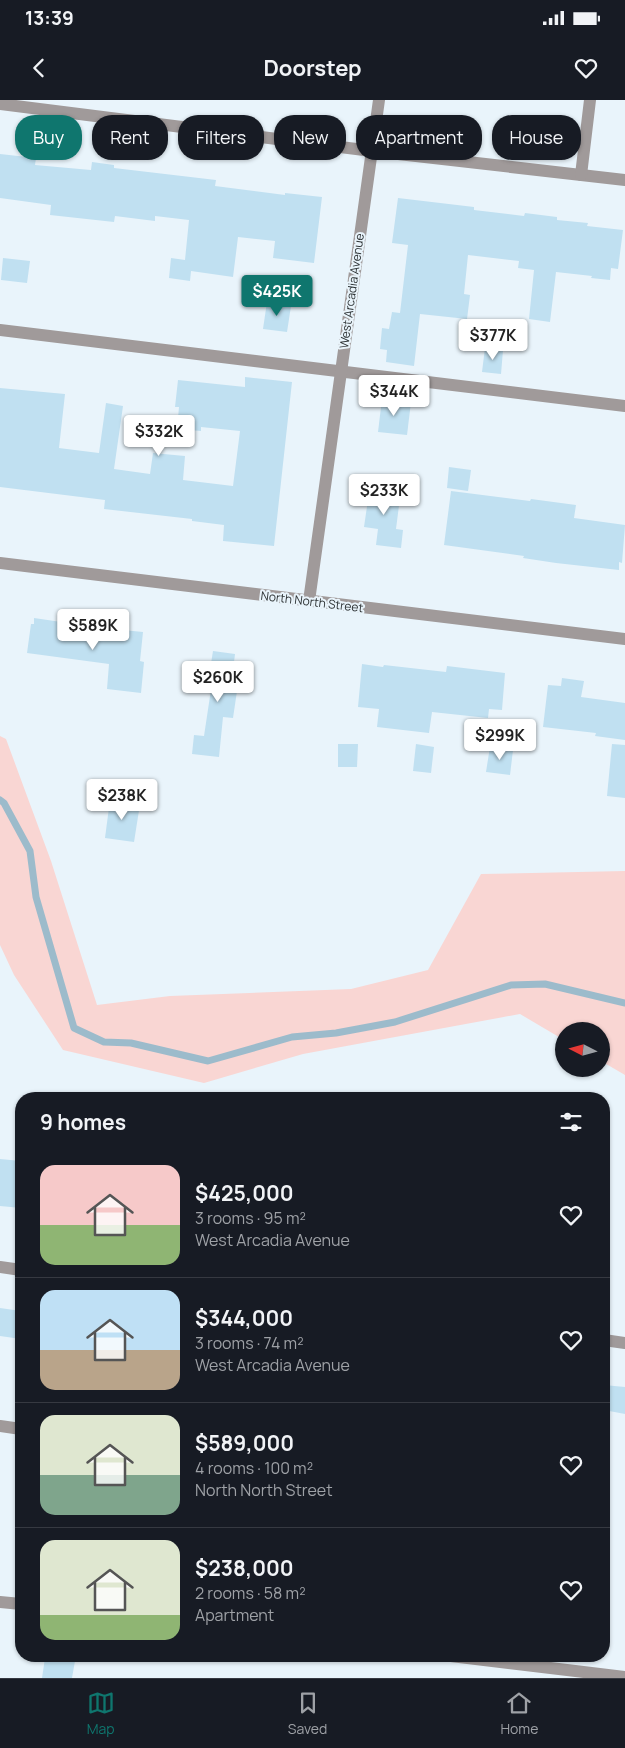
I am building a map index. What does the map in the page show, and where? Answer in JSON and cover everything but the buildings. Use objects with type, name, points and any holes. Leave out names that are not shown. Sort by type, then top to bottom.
[{"type":"street","name":"West Arcadia Avenue","points":[[377,115],[379,100]]},
{"type":"street","points":[[581,175],[590,100]]},
{"type":"street","points":[[0,104],[356,149]]},
{"type":"street","name":"West Arcadia Avenue","points":[[310,602],[371,160]]},
{"type":"street","points":[[450,160],[625,180]]},
{"type":"street","points":[[0,330],[625,406]]},
{"type":"street","name":"North North Street","points":[[0,563],[625,639]]},
{"type":"street","points":[[0,1267],[15,1269]]},
{"type":"street","points":[[610,1341],[625,1343]]},
{"type":"street","points":[[0,1426],[15,1428]]},
{"type":"street","points":[[0,1602],[15,1603]]},
{"type":"street","points":[[501,1662],[625,1677]]},
{"type":"shaded area","points":[[0,736],[6,739],[51,861],[97,1005],[170,996],[351,989],[428,970],[481,874],[625,871],[625,1075],[610,1066],[610,1022],[555,1022],[555,1035],[520,1014],[303,1054],[204,1083],[63,1050],[14,975],[0,945]]},
{"type":"waterway","points":[[0,800],[4,803],[30,851],[36,897],[74,1028],[104,1042],[131,1043],[208,1061],[292,1037],[336,1033],[395,1022],[511,985],[545,984],[625,1003]]}]
